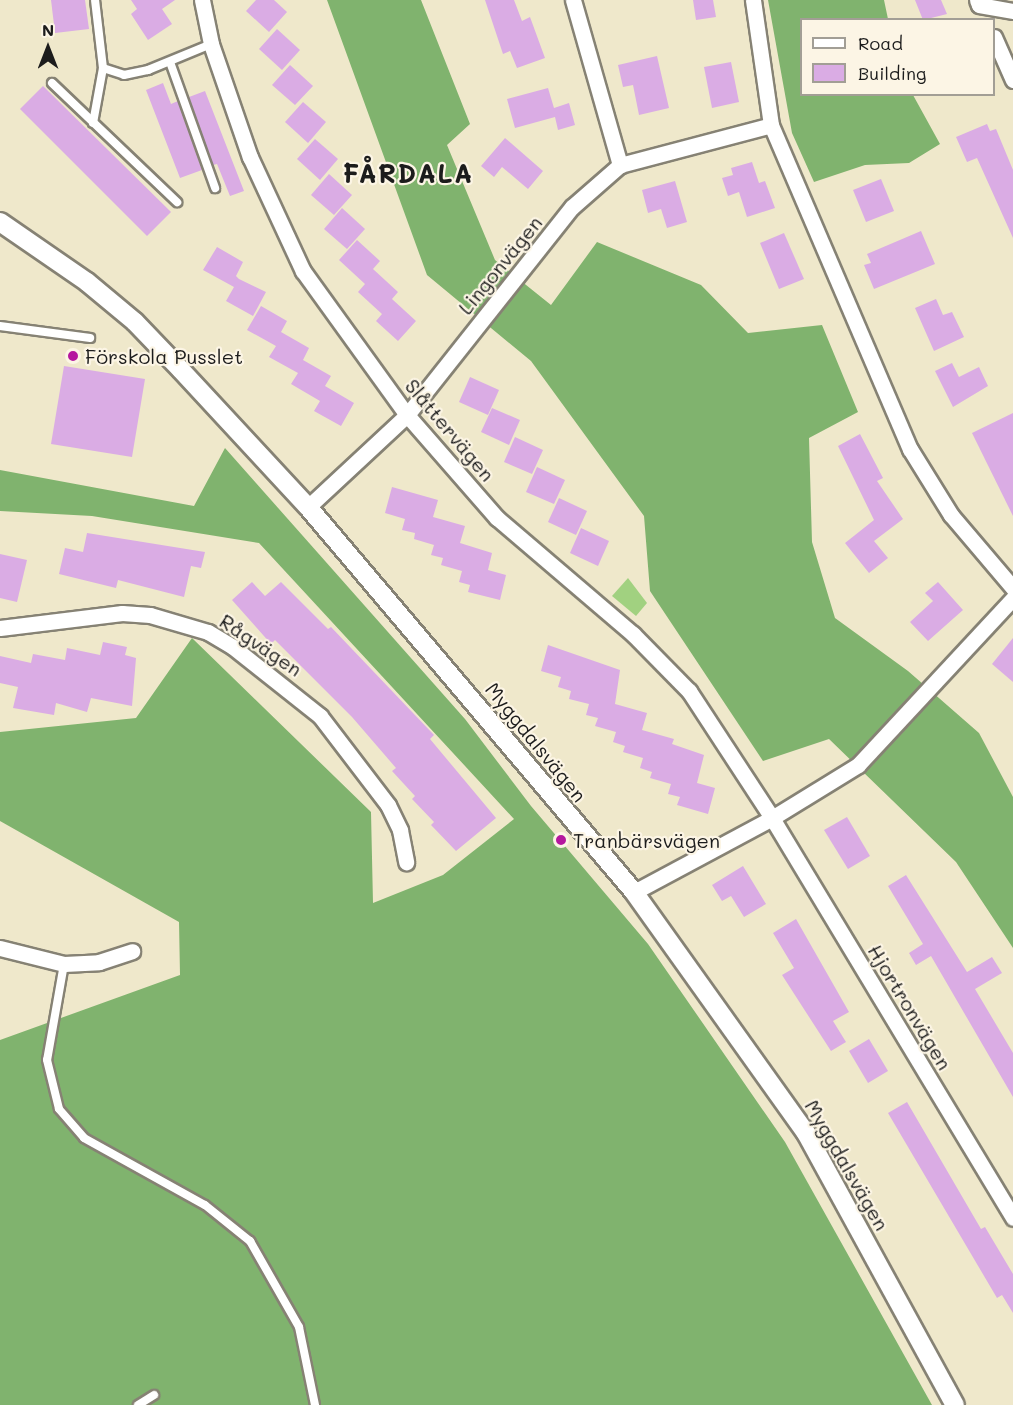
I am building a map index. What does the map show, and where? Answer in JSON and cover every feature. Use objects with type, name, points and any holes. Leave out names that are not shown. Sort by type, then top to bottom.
[{"type":"street","name":"Slåttervägen","points":[[202,0],[211,44],[250,157],[303,271],[407,415],[497,518],[633,634],[689,691],[772,818]]},
{"type":"street","points":[[573,0],[620,165]]},
{"type":"street","points":[[753,0],[771,125],[910,449],[951,515],[1013,588]]},
{"type":"street","points":[[978,2],[1013,11]]},
{"type":"street","points":[[978,2],[984,18]]},
{"type":"street","points":[[995,41],[1013,80]]},
{"type":"street","name":"Lingonvägen","points":[[308,507],[407,415],[572,207],[620,165],[771,125]]},
{"type":"street","name":"Myggdalsvägen","points":[[0,222],[87,282],[135,322],[308,507],[634,892],[807,1133],[955,1405]]},
{"type":"street","points":[[634,892],[772,818],[858,765],[1013,598]]},
{"type":"street","name":"Rågvägen","points":[[0,628],[122,613],[171,619],[225,642],[281,681],[320,716],[388,805],[400,830],[406,862]]},
{"type":"street","name":"Hjortronvägen","points":[[772,818],[1013,1218]]},
{"type":"street","points":[[0,948],[64,964],[99,962],[132,951]]},
{"type":"lane","points":[[93,123],[103,68],[95,0]]},
{"type":"lane","points":[[103,68],[124,75],[170,62],[211,44]]},
{"type":"lane","points":[[170,62],[215,188]]},
{"type":"lane","points":[[52,83],[177,202]]},
{"type":"lane","points":[[0,326],[90,338]]},
{"type":"lane","points":[[64,964],[47,1060],[59,1109],[84,1138],[205,1205],[250,1241],[299,1327],[315,1405]]},
{"type":"lane","points":[[138,1405],[154,1395]]},
{"type":"green space","points":[[327,0],[421,0],[470,124],[447,145],[495,260],[551,305],[597,242],[701,285],[748,333],[822,325],[858,412],[809,438],[812,542],[835,618],[908,671],[979,733],[1013,797],[1013,948],[956,862],[829,739],[763,761],[650,591],[644,516],[531,361],[427,275]]},
{"type":"green space","points":[[768,0],[884,0],[888,18],[800,18],[800,96],[914,96],[940,144],[909,163],[865,165],[814,182],[792,133]]},
{"type":"green space","points":[[225,448],[465,719],[531,806],[648,944],[785,1142],[932,1405],[0,1405],[0,1040],[180,975],[179,922],[0,821],[0,732],[136,718],[192,638],[371,812],[373,903],[443,875],[514,819],[259,543],[92,516],[0,511],[0,470],[194,506]]},
{"type":"green space","points":[[628,578],[647,603],[636,616],[612,596]]},
{"type":"building","points":[[51,0],[85,0],[89,29],[55,33]]},
{"type":"building","points":[[131,0],[175,0],[162,9],[172,24],[148,40],[131,14],[137,9]]},
{"type":"building","points":[[256,0],[274,0],[287,12],[269,32],[246,11]]},
{"type":"building","points":[[485,0],[514,0],[522,21],[530,17],[545,58],[517,68],[510,51],[503,54]]},
{"type":"building","points":[[693,0],[713,0],[716,17],[696,20]]},
{"type":"building","points":[[915,0],[941,0],[947,14],[922,18]]},
{"type":"building","points":[[277,29],[300,50],[282,70],[259,49]]},
{"type":"building","points":[[657,56],[669,108],[639,115],[633,85],[623,87],[618,65]]},
{"type":"building","points":[[731,62],[739,102],[712,108],[704,67]]},
{"type":"building","points":[[290,65],[313,86],[295,105],[272,85]]},
{"type":"building","points":[[163,83],[171,104],[178,101],[202,170],[180,178],[146,90]]},
{"type":"building","points":[[43,86],[171,212],[147,236],[20,109]]},
{"type":"building","points":[[548,88],[554,108],[569,103],[575,125],[558,130],[555,117],[515,128],[507,99]]},
{"type":"building","points":[[205,91],[244,191],[230,196],[217,164],[213,165],[189,97]]},
{"type":"building","points":[[303,102],[326,122],[308,143],[285,122]]},
{"type":"building","points":[[987,124],[990,131],[996,129],[1013,170],[1013,238],[977,158],[967,162],[956,137]]},
{"type":"building","points":[[505,138],[543,171],[528,189],[502,167],[494,177],[481,166]]},
{"type":"building","points":[[315,139],[338,159],[320,180],[297,159]]},
{"type":"building","points":[[752,162],[759,183],[765,181],[775,208],[747,217],[739,192],[728,196],[722,178],[733,175],[731,168]]},
{"type":"building","points":[[329,174],[352,195],[334,215],[311,195]]},
{"type":"building","points":[[881,179],[894,211],[866,222],[853,190]]},
{"type":"building","points":[[675,181],[687,222],[667,228],[661,209],[648,213],[642,190]]},
{"type":"building","points":[[342,208],[365,229],[347,249],[324,229]]},
{"type":"building","points":[[921,231],[935,264],[874,289],[864,265],[871,263],[867,254]]},
{"type":"building","points":[[784,233],[804,279],[779,289],[760,243]]},
{"type":"building","points":[[357,240],[380,261],[373,269],[398,292],[392,299],[416,321],[398,341],[376,321],[382,314],[358,292],[365,284],[339,260]]},
{"type":"building","points":[[217,247],[243,262],[236,276],[239,279],[266,292],[253,316],[226,301],[234,287],[203,270]]},
{"type":"building","points":[[936,299],[943,315],[952,312],[964,337],[934,351],[915,308]]},
{"type":"building","points":[[261,306],[287,321],[281,332],[309,348],[303,360],[331,376],[325,386],[354,403],[341,426],[314,411],[320,401],[291,384],[298,373],[269,357],[276,346],[247,330]]},
{"type":"building","points":[[952,363],[959,377],[979,367],[988,386],[953,407],[935,371]]},
{"type":"building","points":[[64,366],[145,379],[132,457],[51,444]]},
{"type":"building","points":[[470,377],[499,390],[488,415],[459,402]]},
{"type":"building","points":[[492,408],[520,420],[509,445],[481,432]]},
{"type":"building","points":[[1013,413],[1013,516],[972,433]]},
{"type":"building","points":[[860,434],[883,478],[877,481],[903,519],[874,541],[888,558],[869,573],[845,543],[874,520],[838,446]]},
{"type":"building","points":[[515,437],[543,450],[532,474],[504,462]]},
{"type":"building","points":[[537,467],[565,480],[554,504],[526,492]]},
{"type":"building","points":[[392,487],[438,500],[433,517],[465,526],[460,543],[492,553],[488,570],[506,575],[500,600],[468,592],[470,585],[459,582],[462,571],[441,565],[443,558],[431,555],[434,545],[414,539],[415,533],[402,530],[405,519],[385,513]]},
{"type":"building","points":[[559,498],[587,511],[576,535],[548,522]]},
{"type":"building","points":[[581,528],[609,541],[598,566],[570,553]]},
{"type":"building","points":[[87,533],[205,552],[201,568],[191,566],[184,597],[118,580],[116,588],[59,574],[65,548],[83,552]]},
{"type":"building","points":[[0,554],[27,560],[17,602],[0,598]]},
{"type":"building","points":[[252,582],[265,596],[281,582],[328,629],[331,627],[434,735],[430,739],[496,818],[456,851],[431,825],[434,822],[412,799],[415,796],[392,771],[396,768],[352,717],[275,640],[271,644],[232,600]]},
{"type":"building","points":[[938,582],[963,610],[928,641],[910,622],[933,601],[925,593]]},
{"type":"building","points":[[1013,638],[1013,682],[992,664]]},
{"type":"building","points":[[103,642],[127,647],[125,655],[136,658],[132,706],[91,698],[87,712],[56,703],[54,715],[13,708],[18,687],[0,683],[0,656],[31,663],[33,654],[65,660],[67,648],[100,655]]},
{"type":"building","points":[[548,645],[620,670],[615,704],[647,713],[642,730],[674,739],[672,744],[704,755],[697,783],[715,788],[708,814],[677,805],[680,797],[668,794],[671,784],[650,778],[652,772],[640,768],[643,758],[623,752],[625,746],[613,742],[616,732],[595,726],[598,718],[586,715],[589,704],[569,699],[571,691],[558,687],[561,677],[541,671]]},
{"type":"building","points":[[847,817],[870,856],[848,869],[824,830]]},
{"type":"building","points":[[743,866],[766,904],[744,917],[731,896],[722,901],[712,885]]},
{"type":"building","points":[[906,875],[967,972],[992,957],[1002,973],[975,989],[1013,1053],[1013,1097],[931,956],[916,965],[909,953],[923,944],[888,886]]},
{"type":"building","points":[[796,919],[849,1012],[833,1021],[846,1042],[831,1051],[782,975],[794,968],[773,933]]},
{"type":"building","points":[[869,1039],[888,1071],[868,1083],[849,1051]]},
{"type":"building","points":[[907,1102],[981,1229],[985,1227],[1013,1274],[1013,1313],[1002,1295],[997,1298],[888,1113]]},
{"type":"place","name":"Förskola Pusslet","points":[[73,356]]},
{"type":"place","name":"Tranbärsvägen","points":[[561,840]]},
{"type":"district","name":"FÅRDALA","points":[[408,174]]}]
